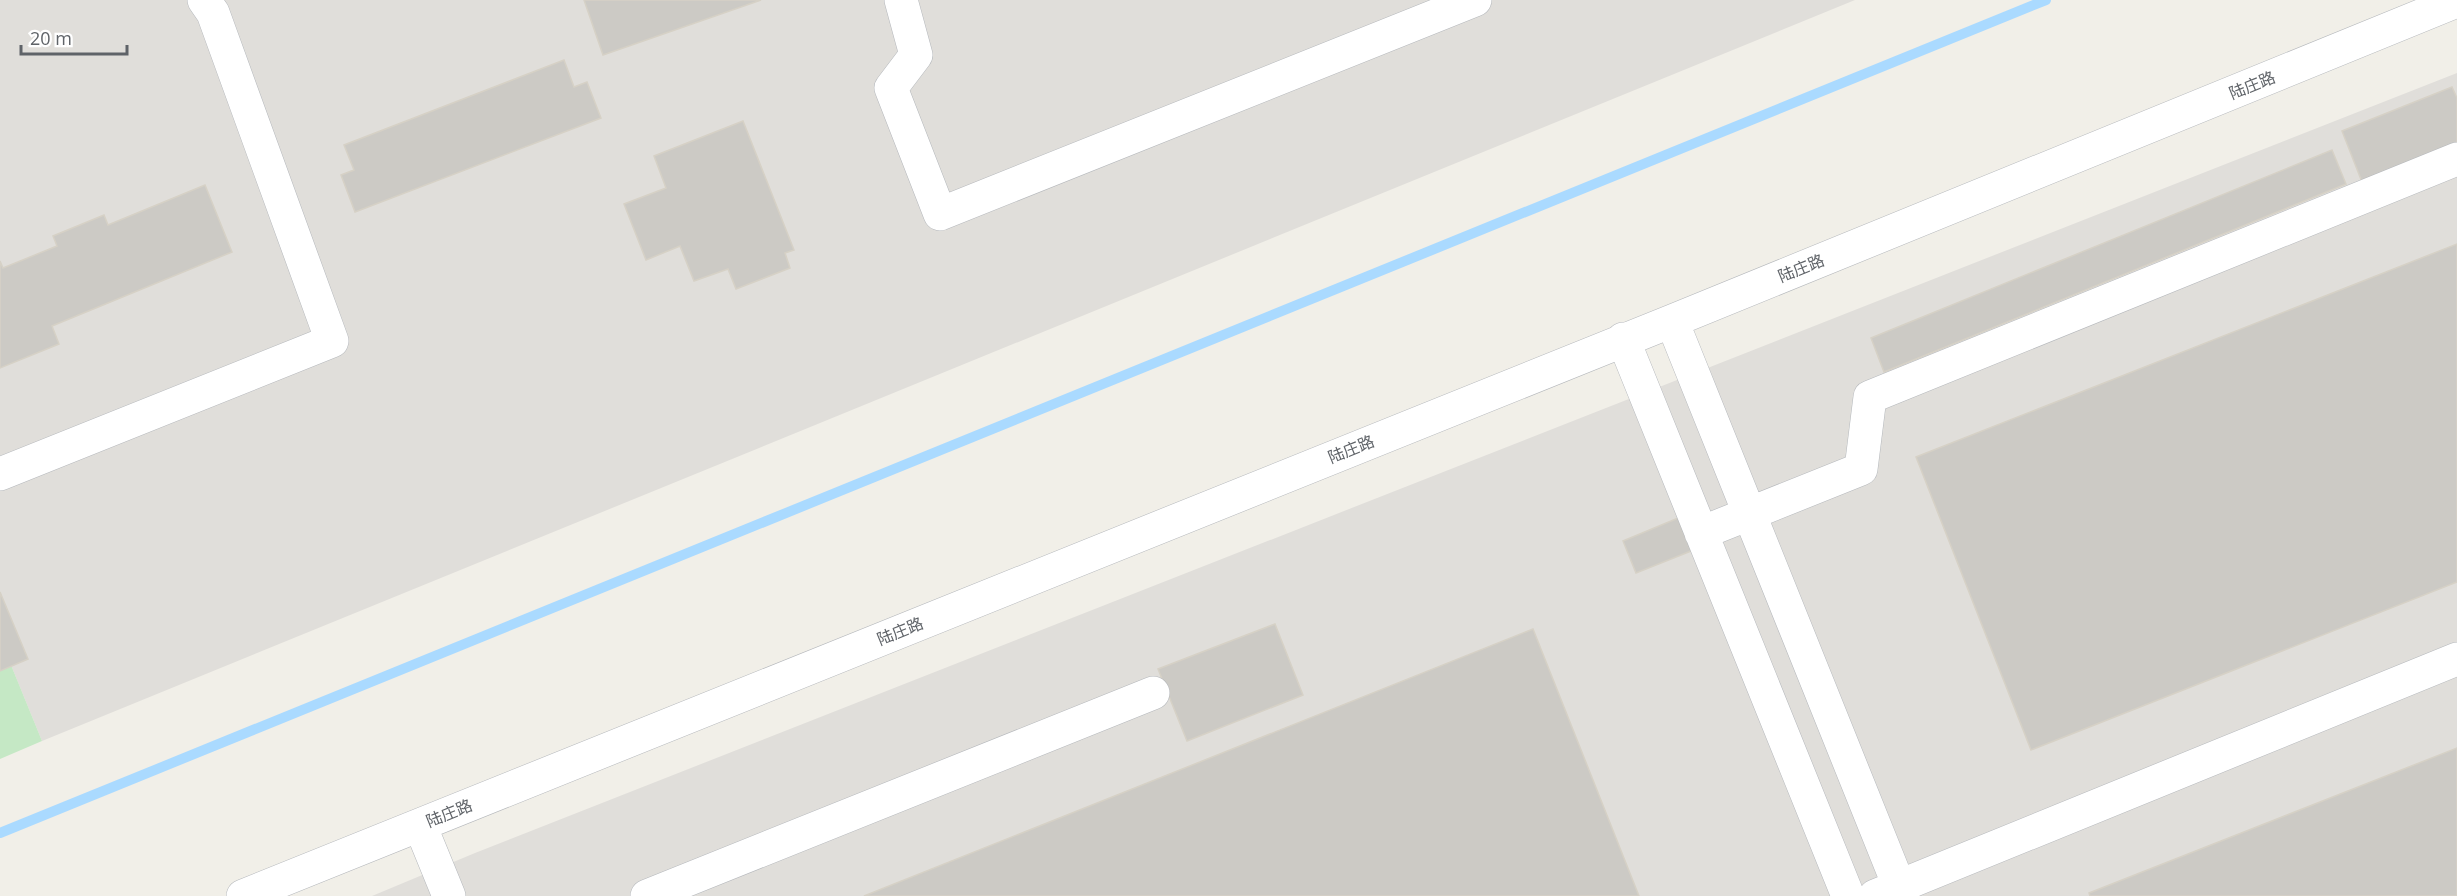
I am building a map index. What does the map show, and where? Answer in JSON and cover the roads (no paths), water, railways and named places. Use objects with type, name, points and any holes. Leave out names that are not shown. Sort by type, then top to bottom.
[{"type":"street","points":[[0,474],[332,341],[213,13],[204,0]]},
{"type":"street","points":[[901,0],[916,54],[891,88],[939,214],[1475,0]]},
{"type":"street","name":"陆庄路","points":[[243,896],[1672,321],[2457,1]]},
{"type":"street","points":[[1701,533],[1861,469],[1870,397],[2457,159]]},
{"type":"street","points":[[1672,321],[1749,514],[1893,893],[2457,659]]},
{"type":"street","points":[[1623,339],[1848,896]]},
{"type":"street","points":[[647,896],[1153,693]]},
{"type":"street","points":[[420,825],[449,896]]},
{"type":"waterway","points":[[0,833],[2046,0]]}]
